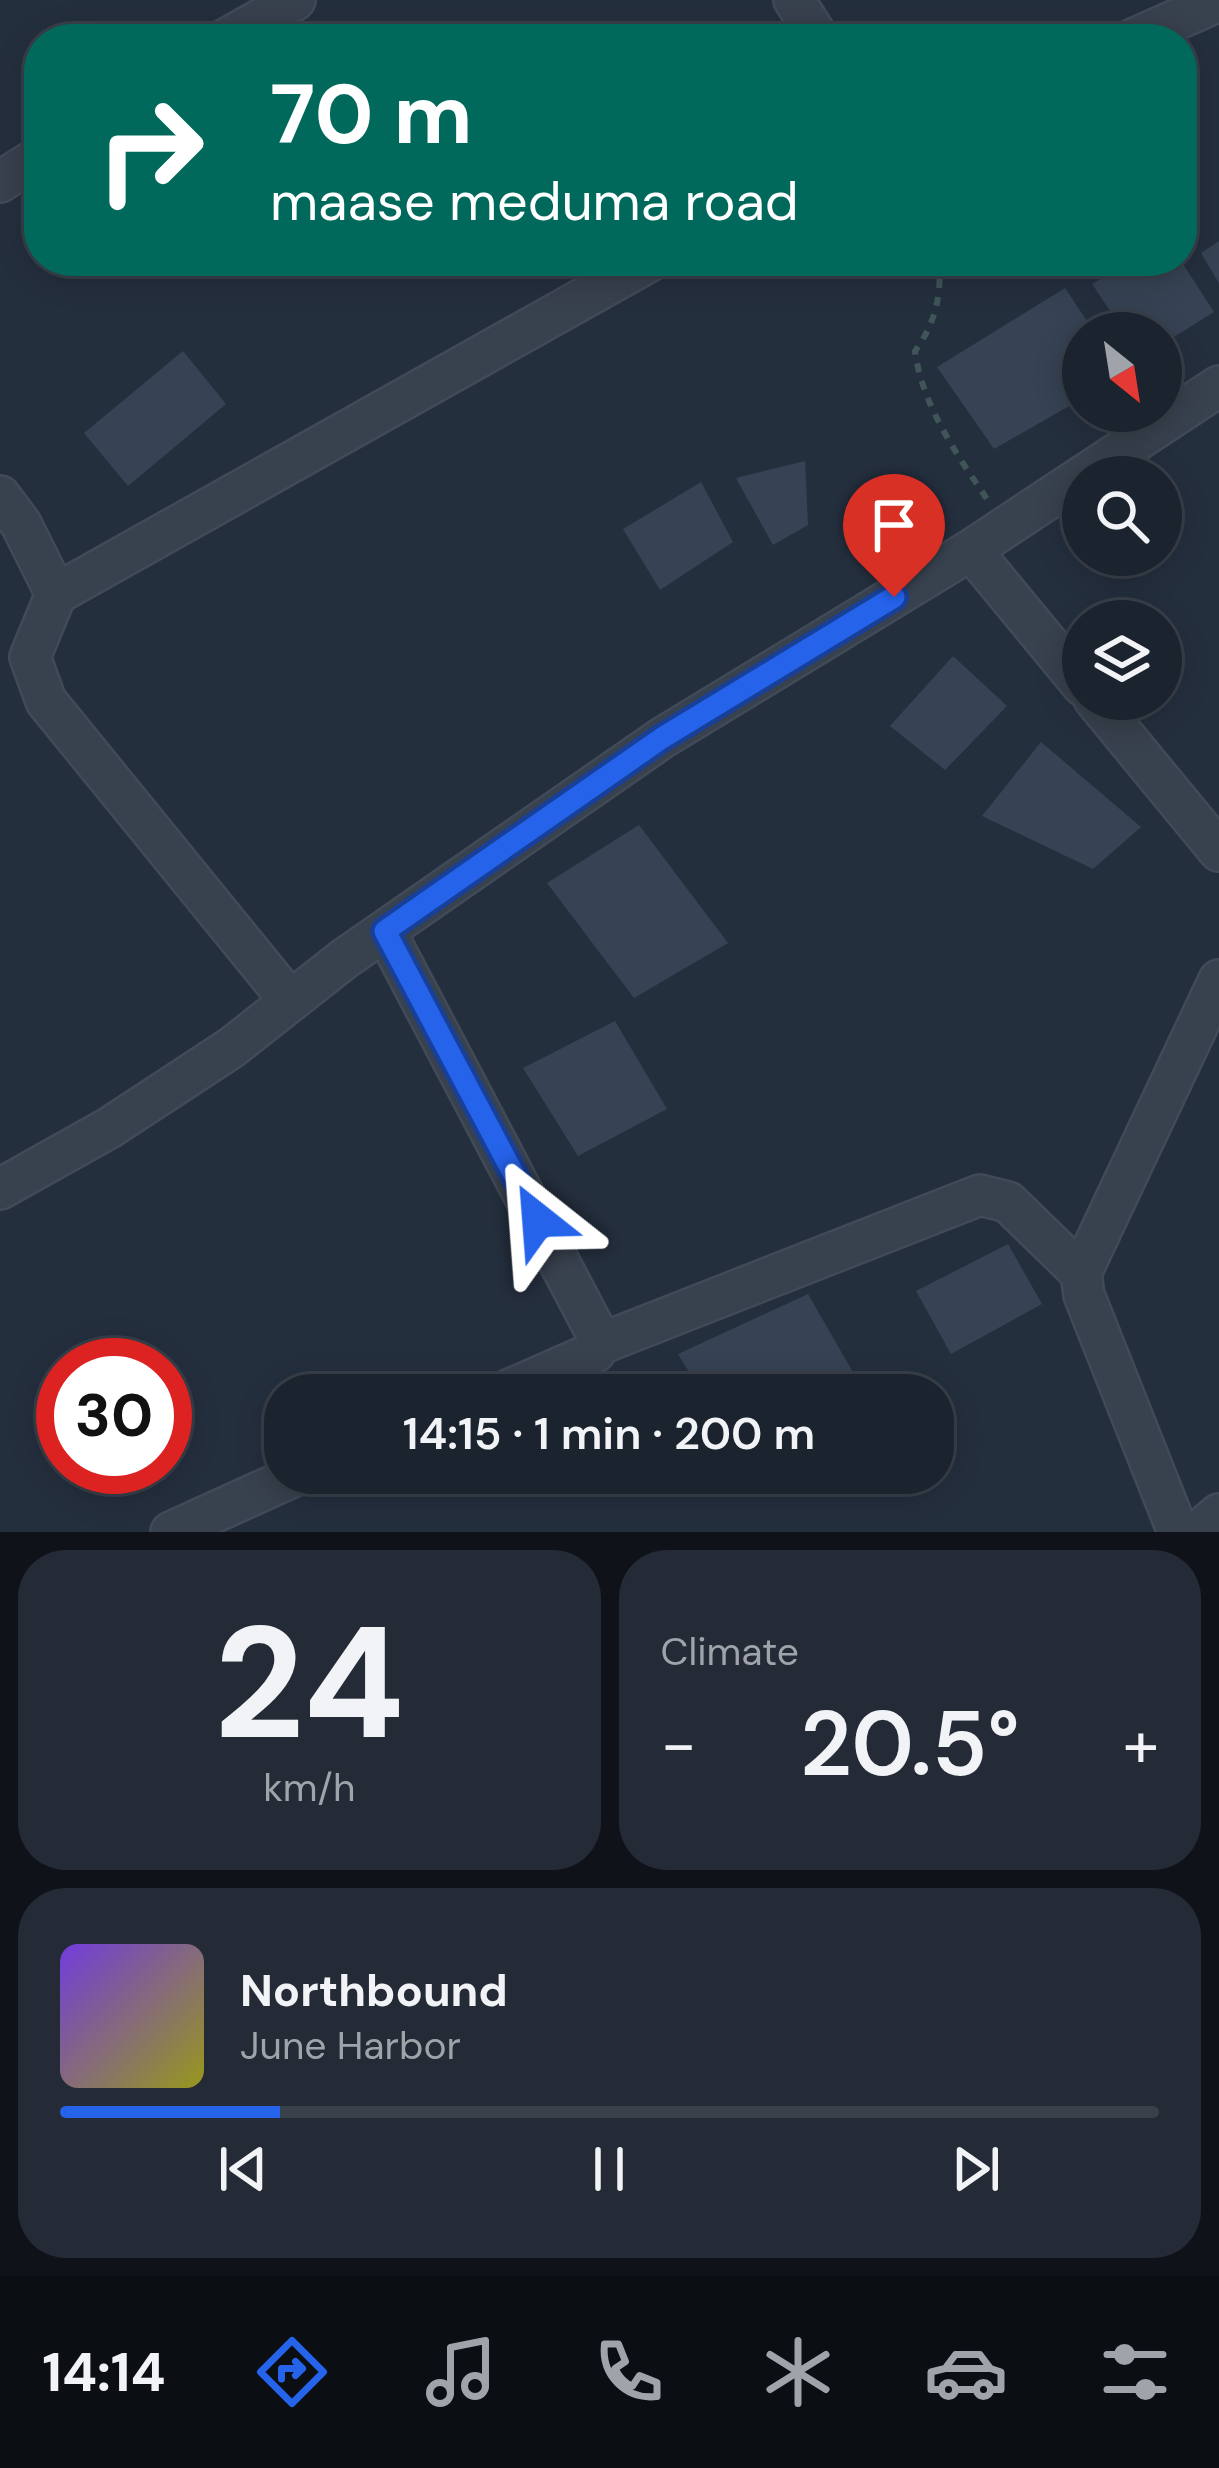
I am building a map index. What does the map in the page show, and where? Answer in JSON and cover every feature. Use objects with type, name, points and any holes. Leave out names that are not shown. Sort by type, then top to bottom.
[{"type":"street","points":[[253,24],[295,0]]},
{"type":"street","points":[[1166,24],[1219,1]]},
{"type":"street","points":[[290,1001],[46,701],[30,657],[56,594],[623,276]]},
{"type":"street","points":[[0,1189],[109,1128],[231,1048],[385,931],[662,738],[971,550],[1219,386]]},
{"type":"street","points":[[0,496],[21,524],[56,594]]},
{"type":"street","points":[[971,550],[1062,660]]},
{"type":"street","points":[[1111,720],[1219,851]]},
{"type":"street","points":[[385,931],[600,1344]]},
{"type":"street","points":[[1178,1532],[1084,1295],[1081,1273],[1219,980]]},
{"type":"street","points":[[545,1374],[596,1352],[600,1344],[980,1195],[1007,1202],[1081,1273]]},
{"type":"street","points":[[171,1532],[264,1490]]},
{"type":"street","points":[[1198,1532],[1219,1514]]},
{"type":"path","points":[[939,276],[939,298],[928,332],[915,351],[917,371],[940,422],[1006,526]]},
{"type":"building","points":[[1219,241],[1219,283],[1201,253]]},
{"type":"building","points":[[1106,276],[1191,276],[1214,312],[1182,332],[1182,312],[1111,312],[1092,284]]},
{"type":"building","points":[[1065,288],[1081,312],[1062,312],[1062,410],[994,449],[937,367]]},
{"type":"building","points":[[183,351],[226,404],[128,486],[84,433]]},
{"type":"building","points":[[805,461],[808,525],[773,545],[736,478]]},
{"type":"building","points":[[701,482],[733,542],[660,590],[623,529]]},
{"type":"building","points":[[953,656],[1007,706],[945,770],[890,726]]},
{"type":"building","points":[[1041,742],[1141,827],[1093,869],[982,816]]},
{"type":"building","points":[[639,825],[728,943],[634,998],[547,883]]},
{"type":"building","points":[[615,1021],[667,1109],[578,1156],[523,1068]]},
{"type":"building","points":[[1008,1244],[1042,1304],[951,1354],[916,1291]]},
{"type":"building","points":[[808,1294],[854,1374],[690,1374],[678,1354]]},
{"type":"route","points":[[538,1220],[385,931],[662,738],[894,597]]}]
